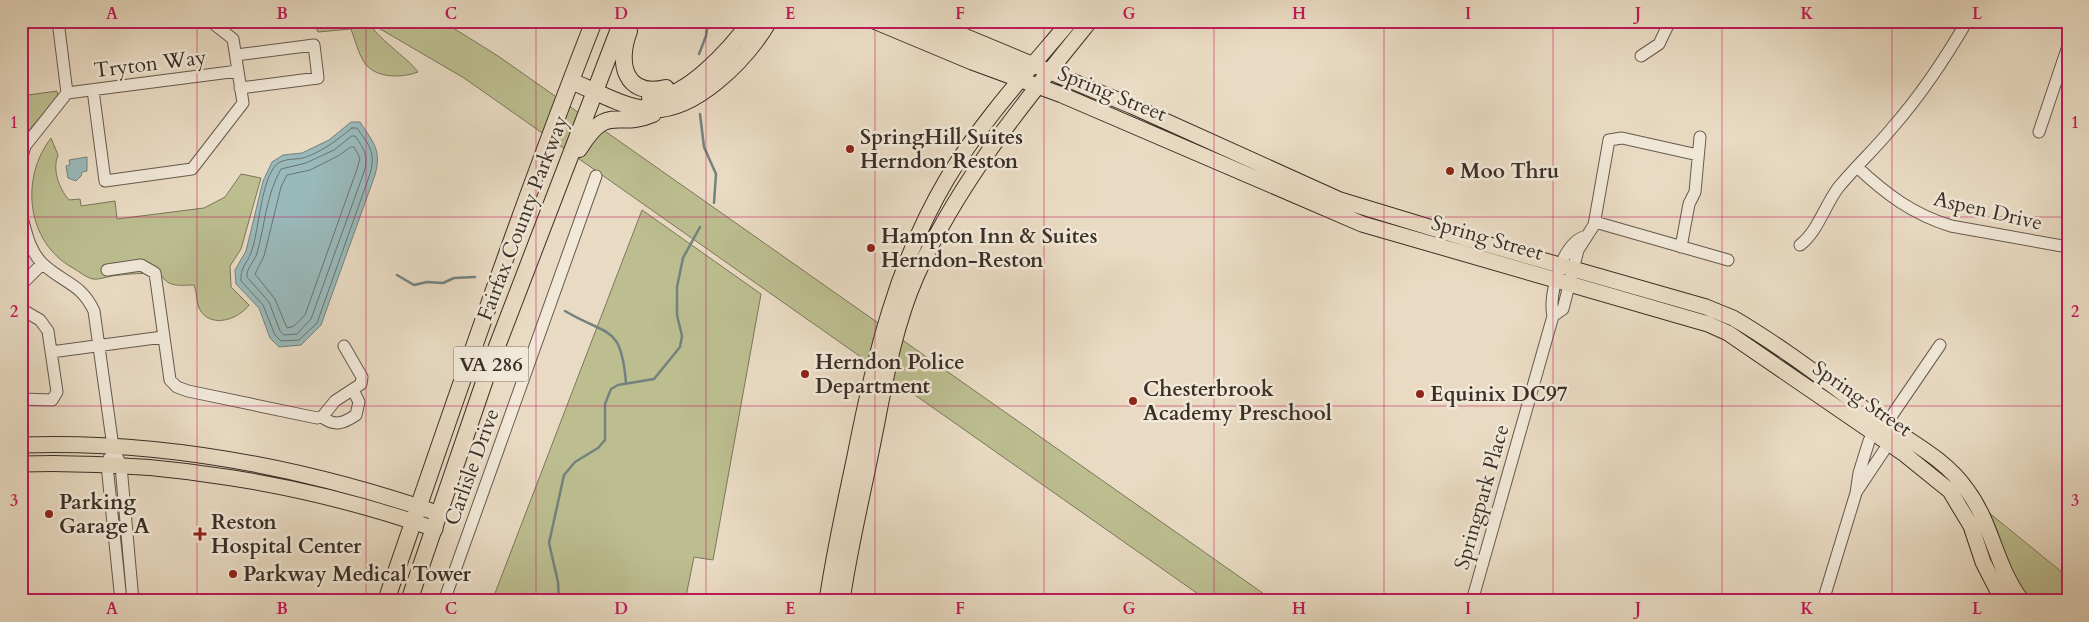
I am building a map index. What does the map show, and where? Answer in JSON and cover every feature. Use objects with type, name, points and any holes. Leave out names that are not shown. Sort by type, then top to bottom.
[{"type":"highway","name":"Fairfax County Parkway","points":[[409,601],[426,519],[499,276],[594,21]]},
{"type":"highway","name":"Fairfax County Parkway","points":[[386,601],[426,519],[492,362],[558,183],[622,21]]},
{"type":"highway","points":[[632,21],[624,45],[622,62],[625,73],[635,84],[646,89],[657,89],[696,77]]},
{"type":"highway","points":[[558,183],[591,131],[600,123],[613,118],[647,116],[694,96],[728,72],[746,54],[769,21]]},
{"type":"highway","points":[[597,86],[653,99],[670,95],[721,56],[749,23]]},
{"type":"highway","points":[[573,77],[597,86],[644,109],[662,109]]},
{"type":"highway","points":[[398,601],[426,519]]},
{"type":"main road","name":"Spring Street","points":[[874,21],[1027,72],[1340,200],[1706,307],[1732,318],[1758,334],[1943,463],[1965,487],[1983,515],[2006,578],[2022,601]]},
{"type":"main road","points":[[892,21],[910,25],[1027,72]]},
{"type":"main road","name":"Spring Street","points":[[928,21],[1027,72],[1170,140],[1362,224],[1718,328],[1751,348],[1935,477],[1956,498],[1971,526],[1992,583],[2003,601]]},
{"type":"main road","points":[[826,601],[869,386],[897,284],[922,227],[947,179],[973,140],[1070,21]]},
{"type":"main road","points":[[842,601],[885,383],[912,287],[928,253],[967,183],[1044,79],[1090,21]]},
{"type":"main road","points":[[21,445],[113,447],[184,453],[292,471],[353,486],[426,519]]},
{"type":"main road","points":[[21,464],[114,466],[281,485],[426,519]]},
{"type":"street","points":[[21,160],[23,145],[67,93],[58,21]]},
{"type":"street","points":[[93,90],[105,180],[192,169],[242,103],[233,39],[210,21]]},
{"type":"street","points":[[1641,56],[1659,44],[1670,21]]},
{"type":"street","points":[[1800,245],[1813,232],[1832,196],[1893,128],[1926,86],[1967,21]]},
{"type":"street","points":[[236,55],[314,45],[318,78],[240,88]]},
{"type":"street","points":[[2038,132],[2068,46]]},
{"type":"street","name":"Tryton Way","points":[[67,93],[238,71]]},
{"type":"street","points":[[1681,246],[1689,204],[1694,192],[1700,137]]},
{"type":"street","points":[[1698,155],[1622,138],[1609,140],[1595,222],[1728,260]]},
{"type":"street","name":"Aspen Drive","points":[[1857,167],[1899,204],[1932,220],[1951,226],[2068,247]]},
{"type":"street","name":"Carlisle Drive","points":[[444,601],[596,176]]},
{"type":"street","points":[[21,214],[28,238],[42,264],[87,296],[94,311],[113,447],[121,601]]},
{"type":"street","name":"Springpark Place","points":[[1472,601],[1553,316],[1550,305],[1563,282],[1566,267],[1595,222]]},
{"type":"street","points":[[21,285],[42,264]]},
{"type":"street","points":[[107,270],[141,265],[155,273],[170,380],[177,387],[317,418],[322,417],[335,401],[361,384],[362,377],[344,346]]},
{"type":"street","points":[[21,309],[40,320],[48,331],[57,392],[52,400],[21,399]]},
{"type":"street","points":[[52,352],[163,337]]},
{"type":"street","points":[[1823,601],[1856,492],[1859,473],[1873,433],[1886,424],[1940,345]]},
{"type":"street","points":[[322,417],[328,422],[343,423],[356,415],[359,409],[359,402],[353,390]]},
{"type":"street","points":[[1856,492],[1888,443],[1886,424]]},
{"type":"street","points":[[114,466],[133,601]]},
{"type":"green space","points":[[313,21],[442,21],[498,56],[1274,601],[1208,601],[464,78],[370,23],[378,34],[418,72],[389,76],[375,72],[364,62],[351,29],[318,32]]},
{"type":"green space","points":[[57,91],[58,96],[29,130],[21,133],[21,96]]},
{"type":"green space","points":[[51,138],[58,155],[56,173],[62,190],[69,200],[80,199],[81,206],[115,201],[117,219],[204,208],[225,197],[241,174],[261,178],[241,249],[230,266],[231,287],[249,305],[232,318],[224,320],[210,319],[199,308],[194,285],[171,284],[161,275],[149,274],[93,279],[57,257],[45,242],[37,226],[32,190],[41,154]]},
{"type":"green space","points":[[642,210],[761,294],[713,560],[694,557],[685,601],[492,601]]},
{"type":"green space","points":[[1988,512],[2068,577],[2068,601],[2032,601],[2016,580]]},
{"type":"water","points":[[351,122],[360,122],[375,147],[377,166],[375,175],[321,325],[301,345],[279,347],[270,338],[259,308],[236,284],[235,270],[246,251],[263,181],[272,162],[283,155],[302,153],[329,140]]},
{"type":"water","points":[[87,157],[87,171],[82,172],[76,181],[68,178],[66,166],[70,165],[69,160]]},
{"type":"waterway","points":[[699,54],[706,36],[708,21]]},
{"type":"waterway","points":[[700,114],[704,147],[716,174],[714,203]]},
{"type":"waterway","points":[[559,601],[558,582],[549,543],[564,475],[575,462],[598,448],[605,440],[605,404],[611,389],[618,385],[654,379],[680,347],[682,336],[677,315],[677,287],[683,258],[700,227]]},
{"type":"waterway","points":[[397,275],[414,285],[427,282],[443,283],[454,278],[475,277]]},
{"type":"waterway","points":[[565,311],[602,330],[616,341],[621,351],[626,383]]},
{"type":"place","name":"SpringHill Suites Herndon Reston","points":[[850,149]]},
{"type":"place","name":"Moo Thru","points":[[1450,171]]},
{"type":"place","name":"Hampton Inn & Suites Herndon-Reston","points":[[871,248]]},
{"type":"place","name":"Herndon Police Department","points":[[805,374]]},
{"type":"place","name":"Equinix DC97","points":[[1420,394]]},
{"type":"place","name":"Chesterbrook Academy Preschool","points":[[1133,401]]},
{"type":"place","name":"Parking Garage A","points":[[49,514]]},
{"type":"place","name":"Reston Hospital Center","points":[[200,534]]},
{"type":"place","name":"Parkway Medical Tower","points":[[233,574]]}]
